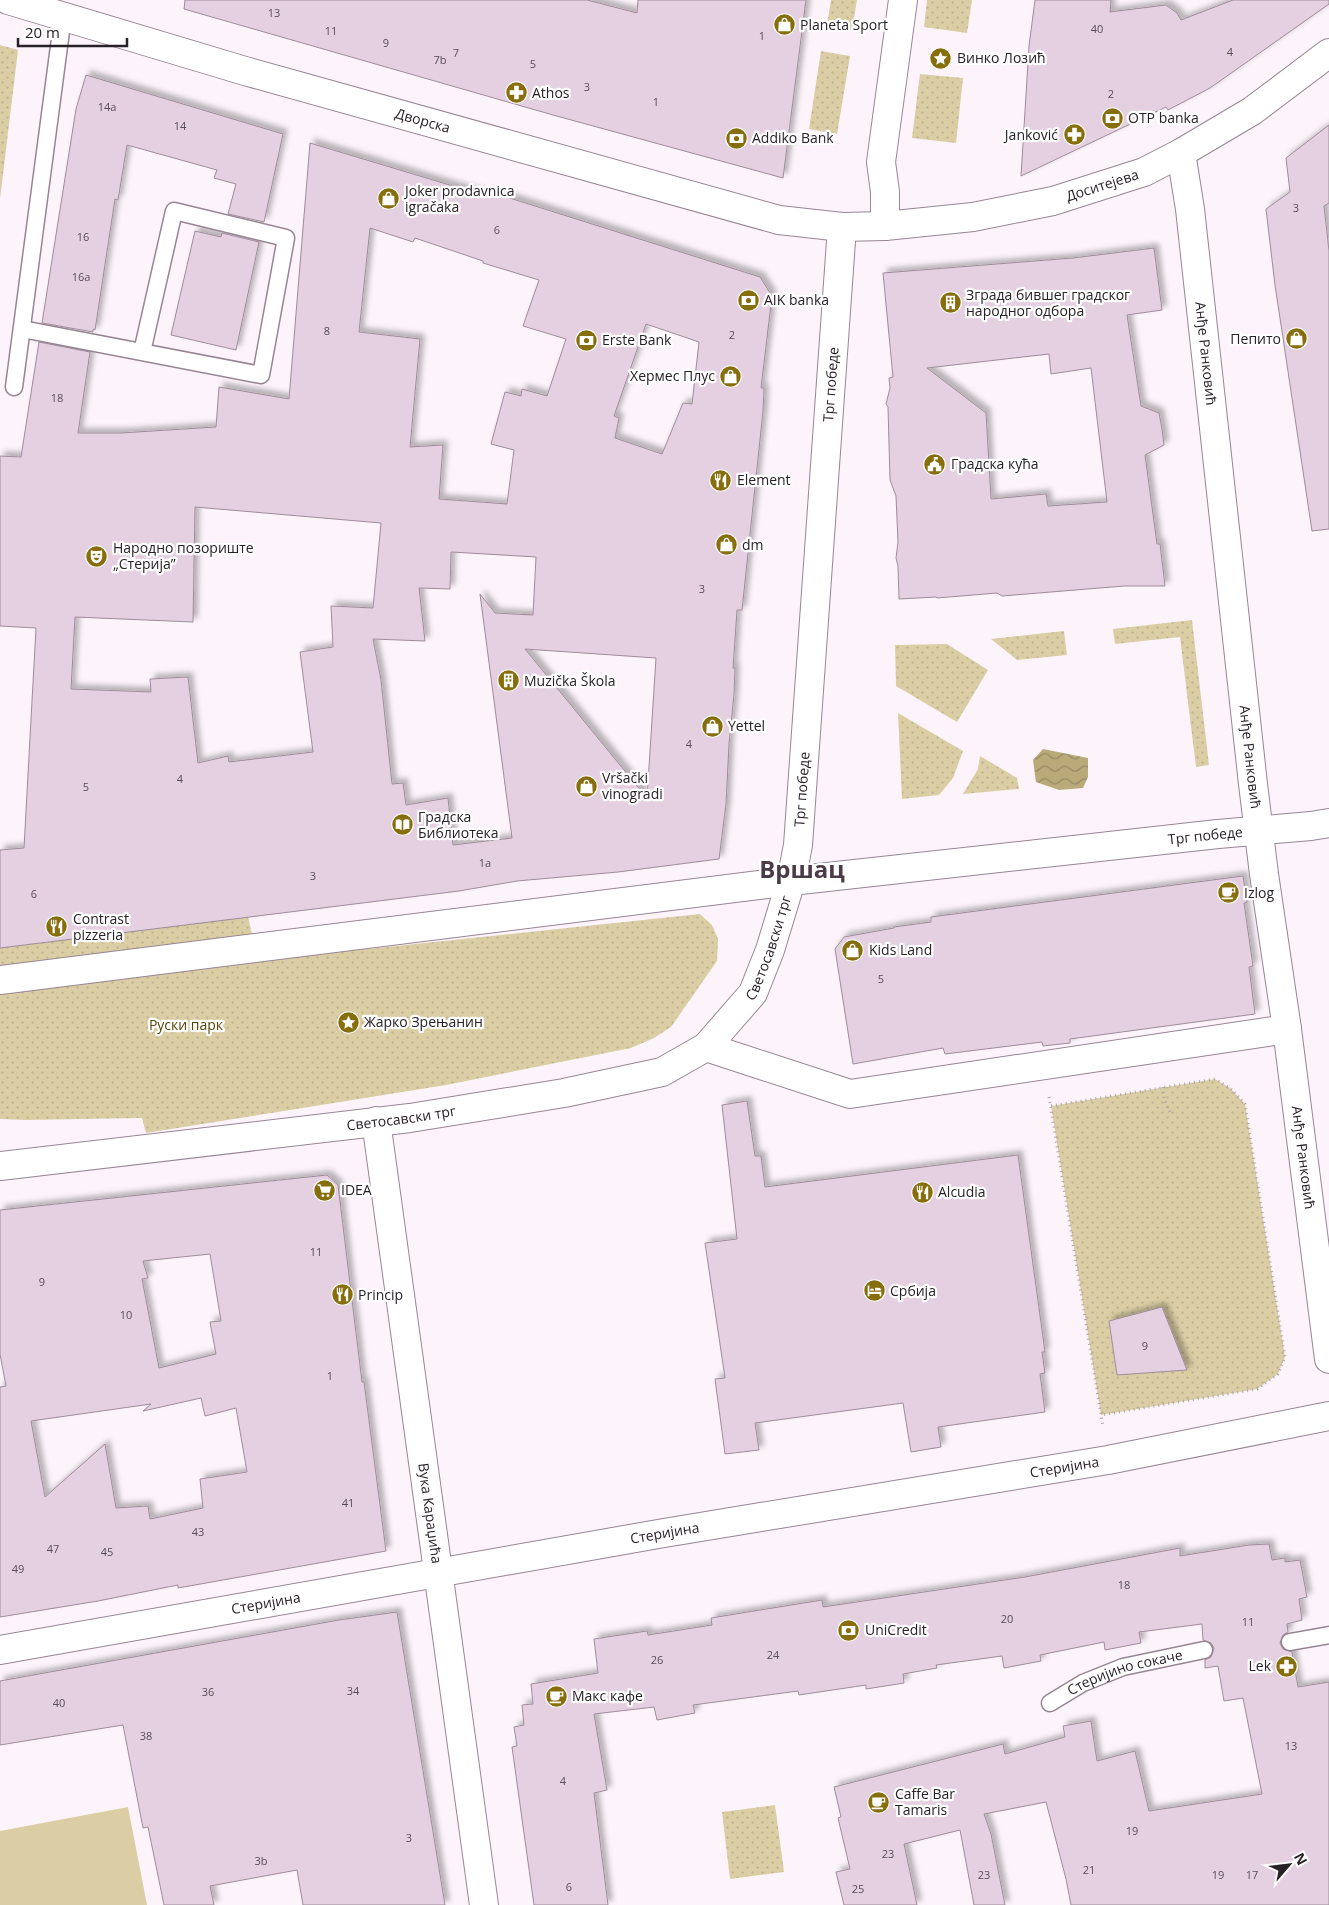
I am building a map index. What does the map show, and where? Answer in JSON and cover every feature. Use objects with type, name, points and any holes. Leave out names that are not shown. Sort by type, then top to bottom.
[{"type":"street","name":"Дворска","points":[[8,0],[245,72],[779,220],[842,227]]},
{"type":"street","points":[[885,226],[885,192],[881,162],[903,0]]},
{"type":"street","name":"Доситејева","points":[[842,227],[885,226],[973,217],[1053,202],[1144,172],[1252,111],[1329,53]]},
{"type":"street","name":"Анђе Ранковић","points":[[1180,153],[1190,209],[1258,830],[1287,1029],[1329,1359]]},
{"type":"street","name":"Трг победе","points":[[842,227],[798,845],[791,881],[1329,823]]},
{"type":"street","name":"Светосавски трг","points":[[0,980],[791,881],[770,950],[753,993],[706,1047],[662,1072],[564,1093],[410,1118],[0,1166]]},
{"type":"street","points":[[706,1047],[850,1094],[1287,1029]]},
{"type":"street","name":"Вука Караџића","points":[[376,1122],[484,1905]]},
{"type":"street","name":"Стеријина","points":[[0,1650],[664,1533],[1108,1460],[1329,1416]]},
{"type":"lane","points":[[14,387],[63,16]]},
{"type":"lane","points":[[22,329],[261,375],[286,238],[174,211],[142,352]]},
{"type":"lane","points":[[1290,1642],[1329,1635]]},
{"type":"lane","name":"Стеријино сокаче","points":[[1050,1703],[1083,1683],[1123,1667],[1204,1650]]},
{"type":"path","points":[[1044,1065],[1108,1460]]},
{"type":"path","points":[[1051,1106],[1215,1078],[1230,1088],[1245,1104],[1285,1357],[1278,1374],[1257,1389],[1101,1415]]},
{"type":"path","points":[[1163,1087],[1164,1098],[1171,1115]]},
{"type":"green space","points":[[831,0],[857,0],[852,30],[827,25]]},
{"type":"green space","points":[[927,0],[972,0],[967,33],[924,27]]},
{"type":"green space","points":[[0,45],[18,50],[0,199]]},
{"type":"green space","points":[[821,51],[850,56],[837,134],[809,129]]},
{"type":"green space","points":[[920,74],[963,78],[956,143],[912,138]]},
{"type":"green space","points":[[1192,620],[1209,765],[1196,767],[1180,637],[1115,644],[1113,629]]},
{"type":"green space","points":[[1064,631],[1067,655],[1017,660],[991,639]]},
{"type":"green space","points":[[947,644],[988,670],[957,722],[896,686],[895,645]]},
{"type":"green space","points":[[898,713],[963,751],[953,778],[939,795],[902,799]]},
{"type":"green space","points":[[980,756],[1017,778],[1019,789],[963,794],[978,769]]},
{"type":"green space","name":"Руски парк","points":[[700,914],[712,925],[718,939],[717,961],[671,1027],[654,1038],[631,1048],[446,1085],[146,1133],[142,1118],[0,1119],[0,948],[248,916],[255,948],[364,935],[368,949]]},
{"type":"green space","points":[[1215,1079],[1230,1088],[1245,1104],[1285,1357],[1278,1374],[1257,1389],[1101,1415],[1051,1106]]},
{"type":"green space","points":[[775,1805],[784,1872],[730,1879],[722,1812]]},
{"type":"green space","points":[[128,1807],[147,1905],[0,1905],[0,1831]]},
{"type":"water","points":[[1043,749],[1088,758],[1088,777],[1083,788],[1059,790],[1036,782],[1033,760]]},
{"type":"building","points":[[185,0],[587,0],[637,13],[638,0],[806,0],[783,178],[553,115],[184,9]]},
{"type":"building","points":[[1035,0],[1111,0],[1110,12],[1166,5],[1177,13],[1181,20],[1233,0],[1329,0],[1329,4],[1210,88],[1168,110],[1166,107],[1021,176],[1029,46]]},
{"type":"building","points":[[86,75],[283,134],[264,222],[228,214],[236,184],[214,178],[217,170],[127,145],[118,200],[115,199],[95,330],[93,329],[93,332],[42,323],[76,109]]},
{"type":"building","points":[[1329,125],[1329,203],[1324,206],[1329,251],[1329,529],[1312,531],[1275,285],[1266,209],[1290,192],[1286,158]]},
{"type":"building","points":[[310,143],[495,198],[497,194],[760,277],[772,296],[761,388],[764,388],[763,411],[742,610],[737,610],[733,668],[735,668],[734,694],[726,804],[719,859],[618,872],[517,881],[459,891],[0,948],[0,850],[24,848],[36,628],[0,626],[0,456],[21,457],[39,342],[90,352],[78,433],[121,433],[216,427],[219,387],[289,399]],"holes":[[[370,228],[413,242],[415,238],[483,261],[483,263],[539,280],[523,326],[566,339],[547,396],[522,389],[521,396],[505,392],[491,444],[514,450],[507,504],[439,499],[443,445],[410,447],[420,339],[359,332]],[[646,324],[699,342],[692,404],[683,403],[662,454],[615,438],[619,418],[614,416]],[[195,507],[381,523],[373,608],[331,606],[333,647],[300,652],[313,752],[229,762],[228,756],[198,763],[188,677],[150,679],[151,692],[71,689],[75,617],[193,622]],[[451,552],[536,557],[533,615],[495,613],[480,594],[512,838],[453,845],[448,798],[406,805],[403,783],[392,784],[381,680],[373,639],[425,641],[419,588],[450,589]],[[525,649],[656,658],[647,798]]]},
{"type":"building","points":[[195,231],[221,237],[222,233],[259,242],[236,350],[171,335]]},
{"type":"building","name":"Градска кућа","points":[[1154,248],[1162,310],[1127,315],[1141,406],[1159,413],[1162,429],[1164,445],[1145,455],[1157,544],[1160,544],[1165,586],[1124,586],[1002,596],[997,593],[899,599],[896,558],[898,542],[896,496],[890,480],[888,407],[886,404],[890,388],[889,378],[893,377],[883,273],[1073,258]],"holes":[[[1049,354],[1051,374],[1091,368],[1107,502],[1048,506],[1046,494],[991,499],[986,413],[927,368]]]},
{"type":"building","points":[[1243,876],[1247,902],[1244,903],[1253,966],[1249,967],[1255,1014],[1070,1039],[1070,1043],[1043,1046],[1042,1042],[945,1054],[943,1048],[853,1064],[835,949],[844,937],[931,922],[931,917]]},
{"type":"building","name":"Србија","points":[[747,1101],[755,1156],[761,1156],[765,1187],[1018,1155],[1045,1352],[1042,1352],[1045,1373],[1040,1374],[1045,1412],[938,1427],[941,1447],[911,1452],[903,1403],[755,1423],[759,1450],[725,1454],[715,1379],[725,1378],[705,1243],[737,1239],[722,1105]]},
{"type":"building","points":[[327,1175],[338,1185],[362,1382],[364,1382],[386,1551],[178,1588],[178,1585],[98,1601],[0,1617],[0,1387],[6,1386],[0,1354],[0,1210]],"holes":[[[210,1254],[221,1321],[210,1322],[216,1354],[159,1368],[142,1279],[148,1278],[143,1261]],[[201,1398],[205,1416],[236,1408],[247,1472],[200,1479],[203,1508],[150,1519],[148,1506],[116,1508],[105,1444],[45,1497],[31,1421],[151,1404],[143,1411]]]},
{"type":"building","points":[[1162,1307],[1187,1370],[1117,1375],[1109,1321]]},
{"type":"building","points":[[1269,1544],[1272,1560],[1285,1558],[1285,1562],[1300,1560],[1307,1597],[1299,1599],[1302,1620],[1287,1624],[1288,1632],[1283,1635],[1280,1643],[1283,1649],[1292,1652],[1298,1687],[1329,1682],[1329,1905],[1071,1905],[1046,1802],[984,1814],[991,1834],[1005,1905],[974,1905],[960,1830],[904,1844],[917,1905],[844,1905],[836,1872],[850,1869],[838,1818],[841,1817],[834,1787],[1003,1744],[1005,1754],[1065,1737],[1063,1726],[1091,1721],[1097,1761],[1135,1751],[1149,1811],[1262,1794],[1243,1698],[1224,1701],[1218,1666],[1205,1668],[1205,1660],[1211,1657],[1214,1648],[1211,1643],[1203,1640],[1202,1624],[1139,1632],[1141,1643],[1105,1650],[1104,1642],[1040,1655],[1041,1661],[1004,1668],[1002,1656],[936,1665],[937,1668],[903,1674],[904,1683],[866,1689],[866,1685],[799,1695],[798,1691],[693,1705],[695,1713],[657,1720],[654,1707],[594,1714],[607,1790],[594,1793],[608,1905],[534,1905],[512,1747],[517,1746],[514,1727],[524,1725],[522,1705],[533,1704],[531,1684],[598,1673],[594,1639],[647,1631],[648,1635],[712,1625],[711,1618],[822,1600],[823,1607],[1025,1577],[1180,1548],[1180,1556],[1249,1545]]},
{"type":"building","points":[[397,1612],[445,1905],[303,1905],[297,1870],[210,1886],[214,1905],[164,1905],[148,1827],[143,1828],[123,1725],[0,1745],[0,1681],[339,1620]]},
{"type":"place","name":"Planeta Sport","points":[[784,25]]},
{"type":"place","name":"Винко Лозић","points":[[941,58]]},
{"type":"place","name":"Athos","points":[[516,93]]},
{"type":"place","name":"OTP banka","points":[[1112,118]]},
{"type":"place","name":"Janković","points":[[1074,135]]},
{"type":"place","name":"Addiko Bank","points":[[736,138]]},
{"type":"place","name":"Joker prodavnica igračaka","points":[[389,199]]},
{"type":"place","name":"AIK banka","points":[[748,300]]},
{"type":"place","name":"Зграда бившег градског народног одбора","points":[[950,303]]},
{"type":"place","name":"Пепито","points":[[1297,339]]},
{"type":"place","name":"Erste Bank","points":[[586,340]]},
{"type":"place","name":"Хермес Плус","points":[[731,376]]},
{"type":"place","name":"Градска кућа","points":[[935,464]]},
{"type":"place","name":"Element","points":[[721,480]]},
{"type":"place","name":"dm","points":[[726,545]]},
{"type":"place","name":"Народно позориште „Стерија”","points":[[97,556]]},
{"type":"place","name":"Muzička Škola","points":[[508,681]]},
{"type":"place","name":"Yettel","points":[[712,726]]},
{"type":"place","name":"Vršački vinogradi","points":[[586,786]]},
{"type":"place","name":"Градска Библиотека","points":[[402,825]]},
{"type":"place","name":"Izlog","points":[[1228,893]]},
{"type":"place","name":"Contrast pizzeria","points":[[57,927]]},
{"type":"place","name":"Kids Land","points":[[853,950]]},
{"type":"place","name":"Жарко Зрењанин","points":[[348,1022]]},
{"type":"place","name":"IDEA","points":[[325,1190]]},
{"type":"place","name":"Alcudia","points":[[922,1192]]},
{"type":"place","name":"Србија","points":[[874,1291]]},
{"type":"place","name":"Princip","points":[[342,1295]]},
{"type":"place","name":"UniCredit","points":[[849,1630]]},
{"type":"place","name":"Lek","points":[[1287,1666]]},
{"type":"place","name":"Макс кафе","points":[[556,1696]]},
{"type":"place","name":"Caffe Bar Tamaris","points":[[879,1802]]},
{"type":"district","name":"Вршац","points":[[802,870]]}]
